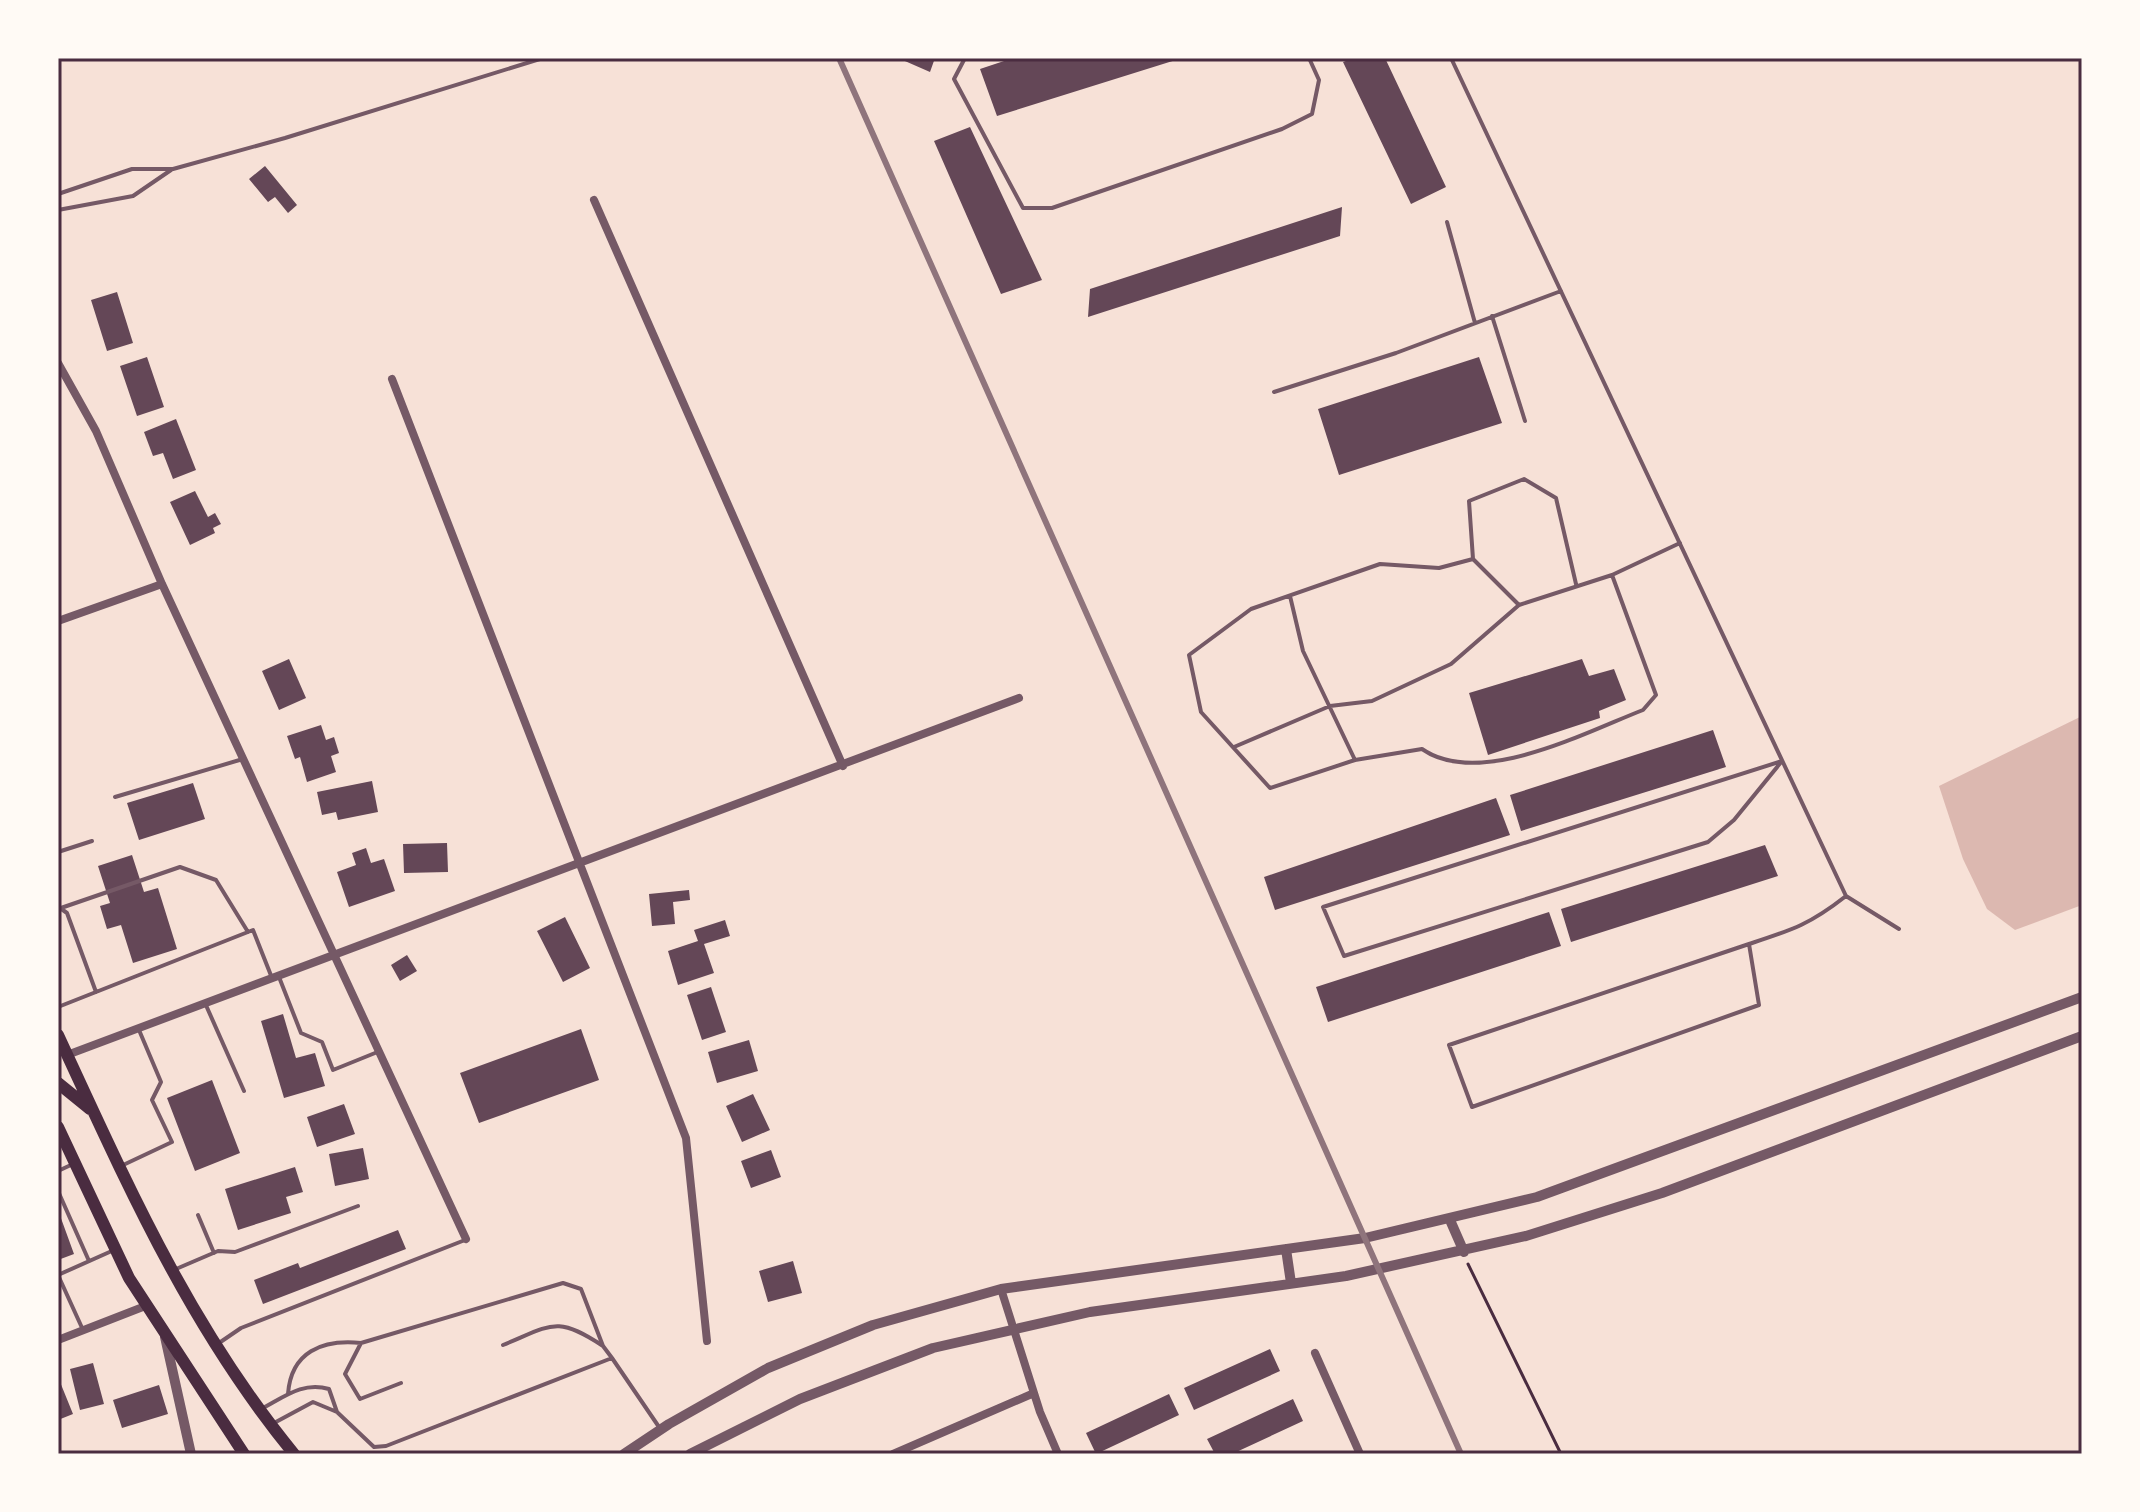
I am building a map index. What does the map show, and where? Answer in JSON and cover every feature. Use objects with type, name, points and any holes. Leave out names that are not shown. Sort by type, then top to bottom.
[{"type":"main road","points":[[58,1035],[63,1054],[170,1271],[213,1347],[294,1454]]},
{"type":"main road","points":[[58,1083],[93,1111]]},
{"type":"main road","points":[[58,1127],[115,1249],[216,1416],[244,1454]]},
{"type":"street","points":[[594,200],[843,766]]},
{"type":"street","points":[[58,363],[96,431],[162,584],[336,953],[466,1239]]},
{"type":"street","points":[[392,379],[686,1138],[707,1341]]},
{"type":"street","points":[[58,621],[162,584]]},
{"type":"street","points":[[63,1054],[581,865],[1019,698]]},
{"type":"street","points":[[624,1454],[724,1392],[873,1325],[1001,1289],[1365,1238],[1537,1197],[2082,997]]},
{"type":"street","points":[[690,1454],[722,1435],[800,1399],[933,1348],[1090,1312],[1346,1276],[1464,1252],[1662,1193],[2082,1036]]},
{"type":"street","points":[[1450,1220],[1464,1252]]},
{"type":"street","points":[[1286,1249],[1291,1283]]},
{"type":"street","points":[[1001,1289],[1034,1393],[1058,1454]]},
{"type":"street","points":[[58,1340],[148,1305]]},
{"type":"street","points":[[162,1327],[191,1454]]},
{"type":"street","points":[[1315,1353],[1360,1454]]},
{"type":"street","points":[[893,1454],[1034,1393]]},
{"type":"lane","points":[[58,194],[132,169],[173,169],[543,58]]},
{"type":"lane","points":[[965,58],[954,79],[1023,208],[1052,208],[1282,129],[1312,114],[1319,80],[1309,58]]},
{"type":"lane","points":[[1451,58],[1846,896],[1899,929]]},
{"type":"lane","points":[[58,210],[133,196],[173,169]]},
{"type":"lane","points":[[1447,222],[1475,323]]},
{"type":"lane","points":[[1274,392],[1561,291]]},
{"type":"lane","points":[[1492,316],[1525,421]]},
{"type":"lane","points":[[1519,605],[1473,559],[1469,501],[1524,479],[1556,498],[1576,584]]},
{"type":"lane","points":[[1234,747],[1330,706],[1372,701],[1451,664],[1519,605],[1576,584],[1612,575],[1680,543]]},
{"type":"lane","points":[[1473,559],[1439,568],[1380,564],[1251,609],[1189,655],[1201,712],[1270,788],[1355,760],[1422,749],[1437,760],[1455,762],[1519,758],[1643,710],[1656,695],[1612,575]]},
{"type":"lane","points":[[1290,596],[1303,651],[1355,760]]},
{"type":"lane","points":[[115,797],[245,758]]},
{"type":"lane","points":[[1782,761],[1734,820],[1708,842],[1677,852],[1344,956],[1323,907],[1782,761]]},
{"type":"lane","points":[[58,852],[92,841]]},
{"type":"lane","points":[[59,908],[180,867],[216,880],[248,932]]},
{"type":"lane","points":[[1749,944],[1759,1005],[1472,1107],[1449,1045],[1749,944],[1812,923],[1846,896]]},
{"type":"lane","points":[[59,908],[67,913],[96,992]]},
{"type":"lane","points":[[58,1007],[253,930],[301,1033],[322,1042],[333,1070],[381,1051]]},
{"type":"lane","points":[[205,1003],[244,1091]]},
{"type":"lane","points":[[119,1167],[172,1142],[152,1100],[161,1082],[138,1028]]},
{"type":"lane","points":[[58,1171],[75,1163]]},
{"type":"lane","points":[[58,1191],[89,1261]]},
{"type":"lane","points":[[170,1271],[214,1253],[235,1252],[358,1206]]},
{"type":"lane","points":[[198,1215],[214,1253]]},
{"type":"lane","points":[[213,1347],[241,1328],[466,1239]]},
{"type":"lane","points":[[83,1330],[58,1275],[115,1249]]},
{"type":"lane","points":[[288,1394],[290,1373],[303,1357],[335,1340],[361,1343],[563,1283],[581,1289],[603,1346],[661,1429]]},
{"type":"lane","points":[[503,1345],[554,1324],[574,1327],[603,1346]]},
{"type":"lane","points":[[361,1343],[345,1374],[360,1399],[401,1383]]},
{"type":"lane","points":[[272,1424],[313,1402],[337,1412],[374,1447],[386,1446],[612,1358]]},
{"type":"lane","points":[[260,1410],[303,1387],[329,1389],[337,1412]]},
{"type":"path","points":[[1464,1252],[1561,1454]]},
{"type":"shaded area","points":[[2082,716],[2082,905],[2015,930],[1987,909],[1963,859],[1939,786]]},
{"type":"building","points":[[898,58],[935,58],[930,72]]},
{"type":"building","points":[[1013,58],[1179,59],[997,116],[980,69]]},
{"type":"building","points":[[1354,58],[1385,58],[1446,187],[1411,204],[1343,62]]},
{"type":"building","points":[[970,127],[1042,280],[1001,294],[934,141]]},
{"type":"building","points":[[265,166],[297,205],[288,213],[275,197],[268,202],[249,179]]},
{"type":"building","points":[[1342,207],[1340,236],[1088,317],[1090,289]]},
{"type":"building","points":[[117,292],[133,343],[107,351],[91,300]]},
{"type":"building","points":[[147,357],[164,407],[137,416],[120,366]]},
{"type":"building","points":[[1479,357],[1502,423],[1339,475],[1318,409]]},
{"type":"building","points":[[176,419],[196,470],[173,479],[163,453],[153,456],[144,432]]},
{"type":"building","points":[[195,491],[208,517],[215,513],[221,524],[213,528],[215,533],[190,545],[170,502]]},
{"type":"building","points":[[289,659],[306,698],[279,710],[262,671]]},
{"type":"building","points":[[1582,659],[1589,676],[1614,669],[1626,700],[1599,711],[1600,718],[1488,755],[1469,693]]},
{"type":"building","points":[[321,725],[326,740],[334,737],[339,753],[331,756],[336,772],[307,782],[300,757],[295,759],[287,736]]},
{"type":"building","points":[[1713,730],[1726,767],[1521,831],[1510,795]]},
{"type":"building","points":[[372,781],[378,812],[338,820],[336,812],[322,815],[317,792]]},
{"type":"building","points":[[193,783],[205,819],[139,840],[127,803]]},
{"type":"building","points":[[1496,798],[1510,835],[1275,910],[1264,877]]},
{"type":"building","points":[[447,843],[448,872],[404,873],[403,844]]},
{"type":"building","points":[[1765,845],[1778,876],[1571,942],[1561,909]]},
{"type":"building","points":[[366,848],[371,863],[384,859],[395,891],[349,907],[337,872],[356,865],[352,853]]},
{"type":"building","points":[[132,855],[144,892],[158,888],[177,949],[133,963],[121,925],[107,929],[100,906],[110,903],[98,866]]},
{"type":"building","points":[[689,890],[690,900],[673,902],[675,924],[652,926],[649,894]]},
{"type":"building","points":[[1549,912],[1561,946],[1328,1022],[1316,987]]},
{"type":"building","points":[[565,917],[590,968],[563,982],[537,931]]},
{"type":"building","points":[[725,920],[730,936],[704,944],[714,973],[678,985],[668,951],[698,941],[694,930]]},
{"type":"building","points":[[407,955],[417,971],[400,981],[391,965]]},
{"type":"building","points":[[711,987],[726,1032],[702,1040],[687,995]]},
{"type":"building","points":[[283,1014],[296,1058],[315,1053],[325,1086],[284,1098],[261,1021]]},
{"type":"building","points":[[581,1029],[599,1080],[479,1123],[460,1073]]},
{"type":"building","points":[[749,1040],[758,1071],[717,1083],[708,1052]]},
{"type":"building","points":[[212,1080],[240,1153],[195,1171],[167,1098]]},
{"type":"building","points":[[753,1094],[770,1130],[742,1142],[726,1106]]},
{"type":"building","points":[[344,1104],[355,1134],[317,1147],[307,1117]]},
{"type":"building","points":[[363,1148],[369,1179],[335,1186],[329,1154]]},
{"type":"building","points":[[771,1150],[781,1177],[751,1188],[741,1161]]},
{"type":"building","points":[[295,1167],[303,1192],[286,1197],[291,1213],[238,1230],[225,1189]]},
{"type":"building","points":[[58,1210],[74,1254],[58,1260]]},
{"type":"building","points":[[398,1230],[406,1249],[263,1304],[254,1280],[298,1263],[300,1268]]},
{"type":"building","points":[[793,1261],[802,1293],[768,1302],[759,1271]]},
{"type":"building","points":[[1270,1349],[1280,1371],[1194,1410],[1184,1388]]},
{"type":"building","points":[[93,1363],[104,1404],[80,1410],[70,1369]]},
{"type":"building","points":[[58,1377],[73,1414],[58,1420]]},
{"type":"building","points":[[159,1385],[168,1414],[122,1428],[113,1400]]},
{"type":"building","points":[[1169,1394],[1179,1415],[1096,1454],[1086,1433]]},
{"type":"building","points":[[1293,1399],[1303,1421],[1232,1454],[1215,1454],[1207,1439]]},
{"type":"railway","points":[[839,58],[1461,1454]]}]
